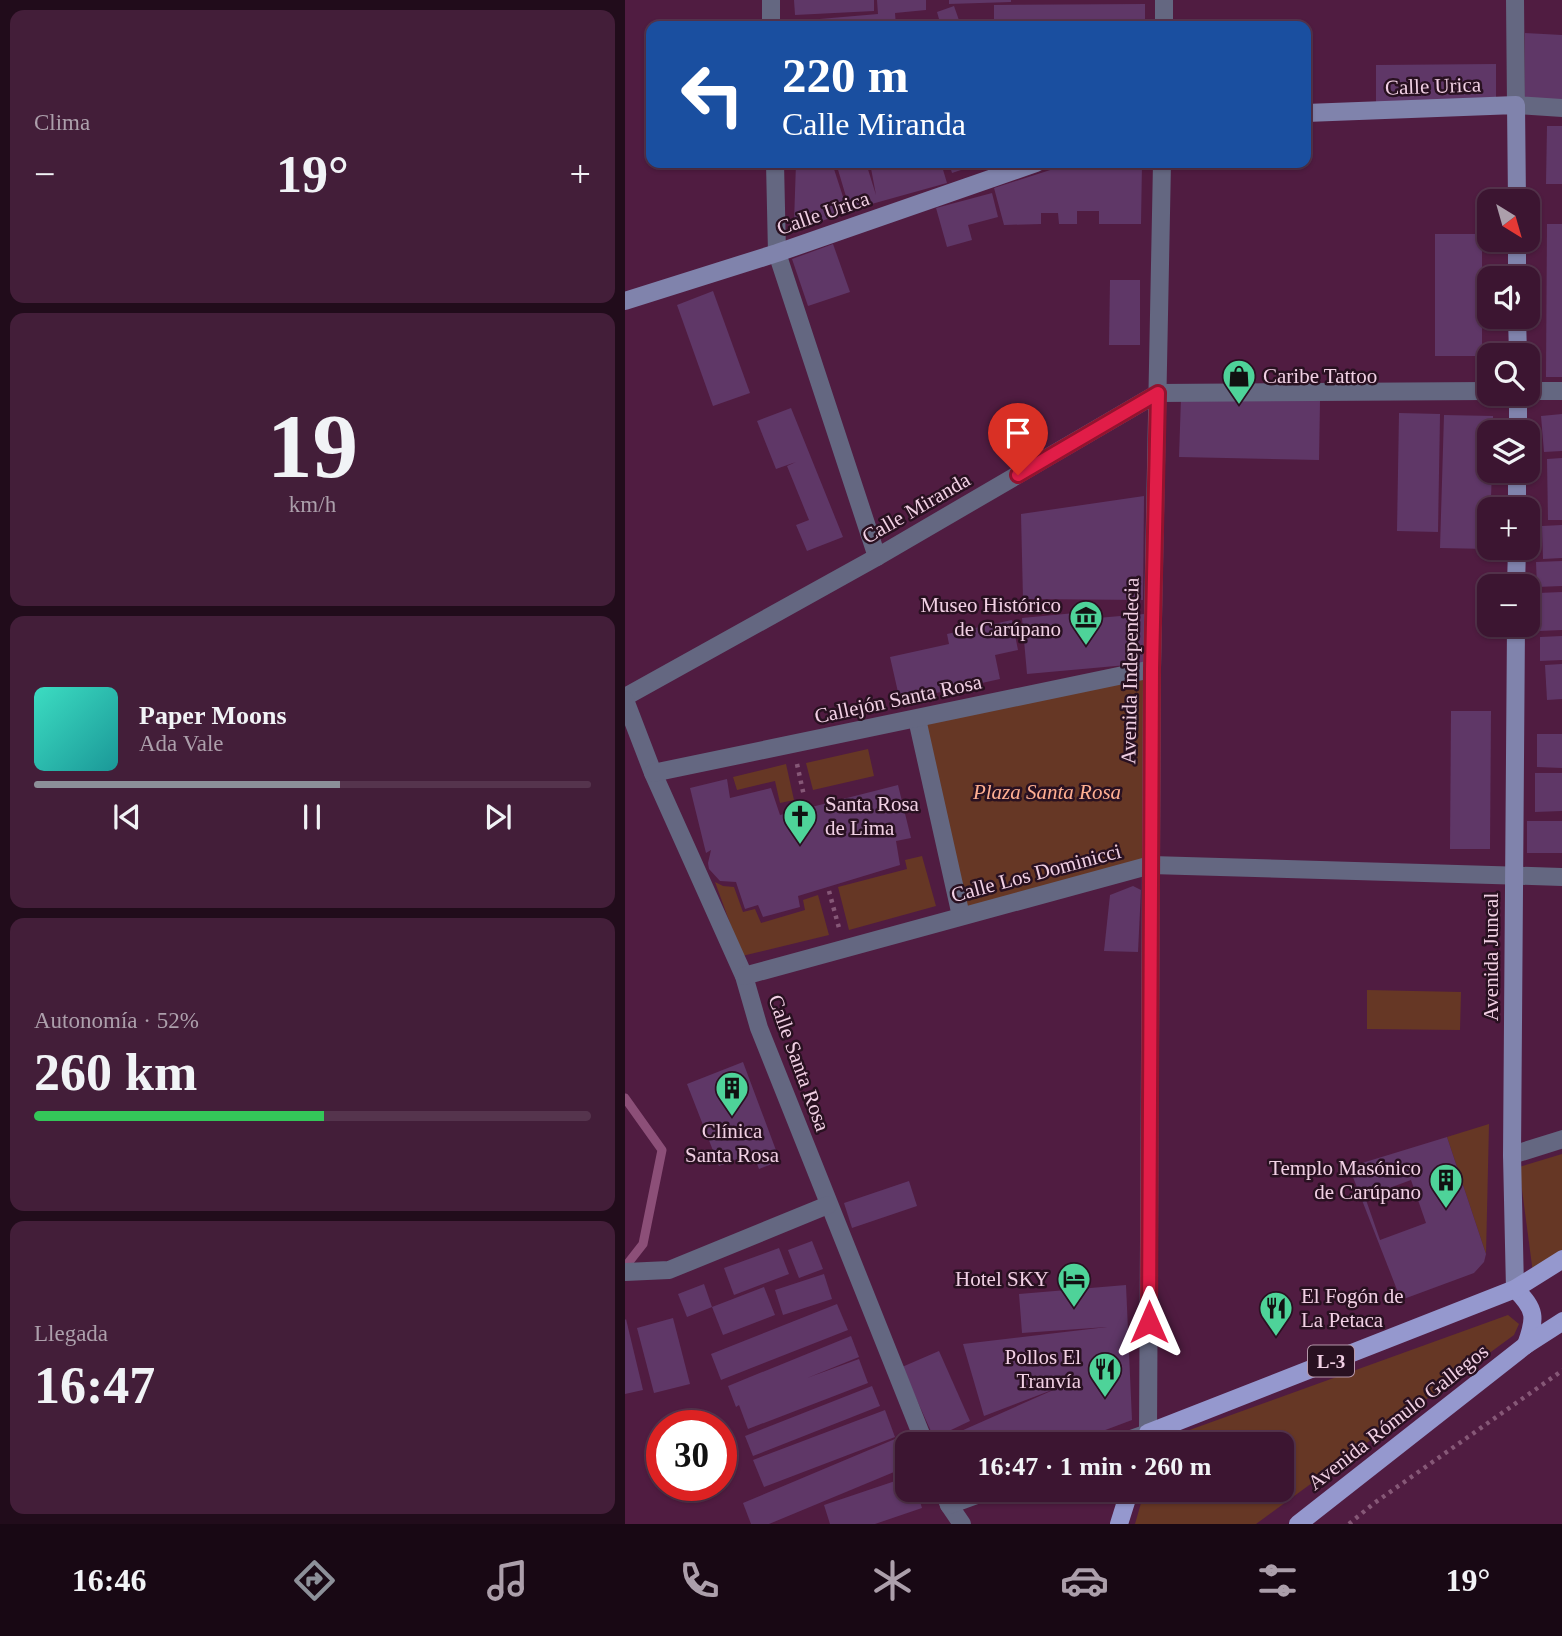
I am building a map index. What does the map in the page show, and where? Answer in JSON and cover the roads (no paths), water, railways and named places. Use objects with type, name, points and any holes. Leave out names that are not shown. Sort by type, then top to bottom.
[{"type":"main road","name":"Calle Urica","points":[[1311,113],[1516,105]]},
{"type":"main road","points":[[1516,105],[1516,189]]},
{"type":"main road","name":"Calle Urica","points":[[625,301],[777,253],[1022,168]]},
{"type":"main road","name":"Avenida Juncal","points":[[1515,1289],[1512,1155],[1516,637]]},
{"type":"main road","name":"L-3","points":[[1161,1432],[1515,1289],[1562,1259]]},
{"type":"main road","points":[[1515,1289],[1527,1301],[1533,1313],[1533,1325],[1526,1345]]},
{"type":"main road","name":"Avenida Rómulo Gallegos","points":[[1298,1524],[1526,1345],[1562,1321]]},
{"type":"main road","points":[[1119,1524],[1126,1502]]},
{"type":"street","points":[[771,0],[771,21]]},
{"type":"street","points":[[1164,0],[1164,21]]},
{"type":"street","points":[[1515,0],[1516,105]]},
{"type":"street","name":"Calle Urica","points":[[1516,105],[1562,108]]},
{"type":"street","points":[[775,168],[777,253],[877,557]]},
{"type":"street","name":"Avenida Independecia","points":[[1146,1432],[1152,669],[1162,168]]},
{"type":"street","name":"Calle Miranda","points":[[625,699],[877,557],[1158,393],[1477,391]]},
{"type":"street","points":[[1540,391],[1562,391]]},
{"type":"street","name":"Callejón Santa Rosa","points":[[653,773],[1152,669]]},
{"type":"street","name":"Calle Santa Rosa","points":[[625,699],[653,773],[744,976],[759,1028],[920,1432]]},
{"type":"street","points":[[917,719],[961,916]]},
{"type":"street","name":"Calle Los Dominicci","points":[[744,976],[1151,865],[1562,877]]},
{"type":"street","points":[[1512,1155],[1562,1139]]},
{"type":"street","points":[[625,1272],[669,1270],[828,1205]]},
{"type":"street","points":[[949,1502],[962,1524]]},
{"type":"waterway","points":[[625,1098],[662,1150],[643,1244],[625,1267]]},
{"type":"place","name":"Caribe Tattoo","points":[[1239,406]]},
{"type":"place","name":"Museo Histórico de Carúpano","points":[[1086,647]]},
{"type":"place","name":"Santa Rosa de Lima","points":[[800,846]]},
{"type":"place","name":"Clínica Santa Rosa","points":[[732,1118]]},
{"type":"place","name":"Templo Masónico de Carúpano","points":[[1446,1210]]},
{"type":"place","name":"Hotel SKY","points":[[1074,1309]]},
{"type":"place","name":"El Fogón de La Petaca","points":[[1276,1338]]},
{"type":"place","name":"Pollos El Tranvía","points":[[1105,1399]]},
{"type":"park label","name":"Plaza Santa Rosa","points":[[1047,792]]}]
